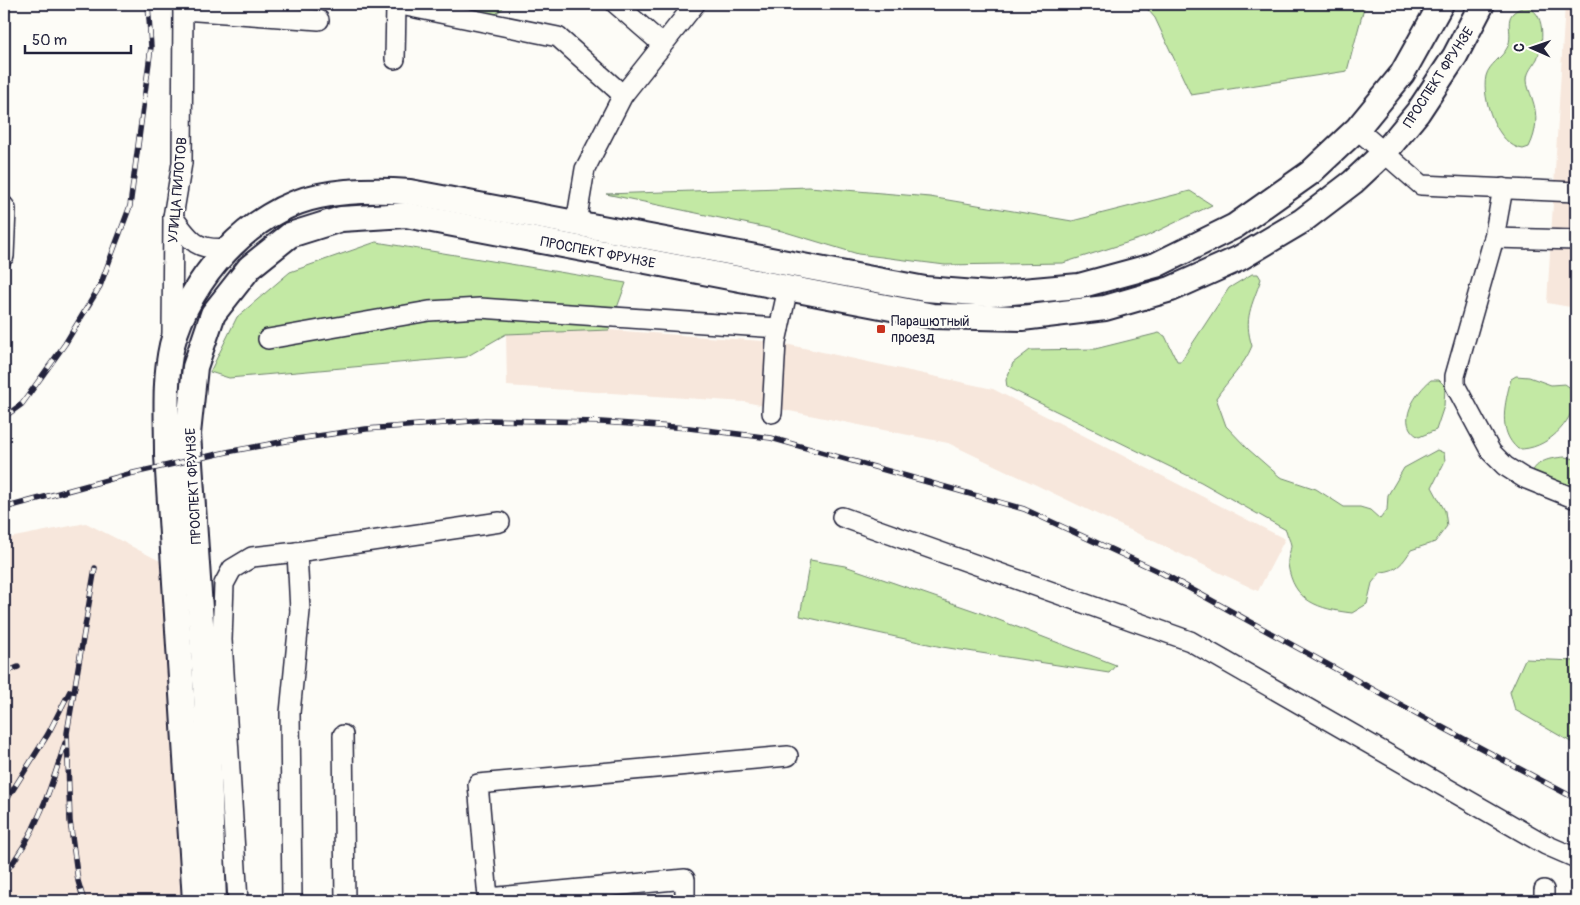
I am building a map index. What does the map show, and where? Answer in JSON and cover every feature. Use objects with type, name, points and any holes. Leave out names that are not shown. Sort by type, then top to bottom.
[{"type":"main road","name":"ПРОСПЕКТ ФРУНЗЕ","points":[[195,901],[166,455],[167,390],[172,345],[188,302],[218,257],[254,226],[280,211],[318,196],[372,190],[410,192],[925,289],[989,294],[1079,286],[1156,265],[1235,226],[1310,172],[1357,129],[1402,74],[1441,4]]},
{"type":"main road","name":"ПРОСПЕКТ ФРУНЗЕ","points":[[214,901],[206,695],[188,434],[195,367],[213,314],[250,267],[290,235],[341,219],[406,215],[933,316],[1022,318],[1105,308],[1171,290],[1238,259],[1302,221],[1353,182],[1385,152],[1418,112],[1455,56],[1482,4]]},
{"type":"street","points":[[616,4],[662,44]]},
{"type":"street","points":[[576,223],[585,169],[623,95],[695,4]]},
{"type":"street","points":[[395,59],[396,5],[458,11],[558,38],[623,95]]},
{"type":"street","points":[[182,7],[319,20]]},
{"type":"street","name":"УЛИЦА ПИЛОТОВ","points":[[172,345],[173,217],[182,164],[182,7]]},
{"type":"street","points":[[1357,129],[1421,185],[1576,192]]},
{"type":"street","points":[[1503,188],[1494,238],[1455,376],[1457,393],[1491,452],[1505,466],[1524,478],[1576,499]]},
{"type":"street","points":[[4,206],[6,209],[4,256]]},
{"type":"street","points":[[173,217],[188,237],[198,246],[211,250],[229,248]]},
{"type":"street","points":[[1494,238],[1576,240]]},
{"type":"street","points":[[772,413],[779,328],[788,288]]},
{"type":"street","points":[[268,339],[429,311],[480,308],[779,328]]},
{"type":"street","points":[[842,517],[1190,640],[1546,845],[1576,858]]},
{"type":"street","points":[[238,901],[222,640],[224,584],[232,568],[252,557],[500,522]]},
{"type":"street","points":[[292,901],[290,713],[300,611],[297,552]]},
{"type":"street","points":[[343,735],[346,901]]},
{"type":"street","points":[[685,901],[685,879],[488,900],[478,784],[788,756]]},
{"type":"shaded area","points":[[1565,4],[1576,4],[1576,308],[1547,303]]},
{"type":"shaded area","points":[[609,330],[776,342],[993,389],[1285,539],[1258,591],[948,443],[745,402],[507,386],[506,334]]},
{"type":"shaded area","points":[[86,523],[164,563],[182,901],[4,901],[4,539]]},
{"type":"green space","points":[[473,4],[507,4],[496,14],[472,10]]},
{"type":"green space","points":[[1143,4],[1365,4],[1347,71],[1191,95],[1155,18]]},
{"type":"green space","points":[[1525,7],[1532,9],[1537,14],[1542,28],[1542,36],[1537,59],[1527,77],[1536,117],[1534,135],[1529,147],[1523,149],[1514,146],[1506,139],[1493,120],[1485,85],[1488,72],[1507,48],[1510,36],[1509,24],[1512,14]]},
{"type":"green space","points":[[809,187],[930,197],[1072,221],[1190,191],[1212,205],[1145,237],[1063,263],[945,265],[858,254],[782,231],[606,194]]},
{"type":"green space","points":[[376,242],[626,283],[609,330],[506,334],[466,357],[229,378],[210,372],[237,317],[290,272]]},
{"type":"green space","points":[[1252,274],[1258,274],[1261,279],[1250,312],[1248,328],[1252,346],[1240,366],[1216,398],[1226,426],[1248,449],[1280,477],[1316,489],[1344,507],[1360,507],[1370,510],[1380,519],[1387,510],[1388,495],[1404,468],[1437,450],[1444,453],[1445,461],[1432,487],[1445,511],[1447,526],[1435,542],[1411,550],[1399,566],[1381,572],[1372,583],[1367,604],[1352,613],[1319,606],[1302,595],[1295,587],[1288,562],[1291,545],[1286,530],[1201,482],[1007,387],[1006,380],[1013,363],[1030,350],[1095,349],[1159,333],[1165,336],[1177,361],[1181,361],[1229,288]]},
{"type":"green space","points":[[1516,376],[1529,377],[1551,385],[1565,384],[1572,389],[1576,397],[1569,417],[1556,433],[1538,445],[1518,449],[1511,442],[1507,434],[1504,416],[1511,379]]},
{"type":"green space","points":[[1431,380],[1439,380],[1445,386],[1444,406],[1436,430],[1419,437],[1408,424],[1408,416],[1410,408],[1419,392]]},
{"type":"green space","points":[[1565,457],[1576,459],[1576,493],[1532,472],[1542,462]]},
{"type":"green space","points":[[810,560],[845,566],[978,612],[1116,665],[1109,673],[942,647],[800,616]]},
{"type":"green space","points":[[1525,659],[1576,661],[1576,745],[1515,710],[1510,692]]},
{"type":"railway","points":[[4,417],[22,404],[65,344],[100,286],[130,206],[151,47],[148,4]]},
{"type":"railway","points":[[4,508],[129,474],[227,452],[366,429],[485,420],[601,422],[689,428],[771,438],[1024,509],[1160,572],[1576,799]]},
{"type":"railway","points":[[84,901],[78,881],[70,821],[67,733],[95,568]]},
{"type":"railway","points":[[4,673],[18,667]]},
{"type":"railway","points":[[4,804],[48,734],[70,691]]},
{"type":"railway","points":[[4,874],[25,844],[41,811],[65,743]]},
{"type":"place","name":"Парашютный проезд","points":[[881,329]]}]
